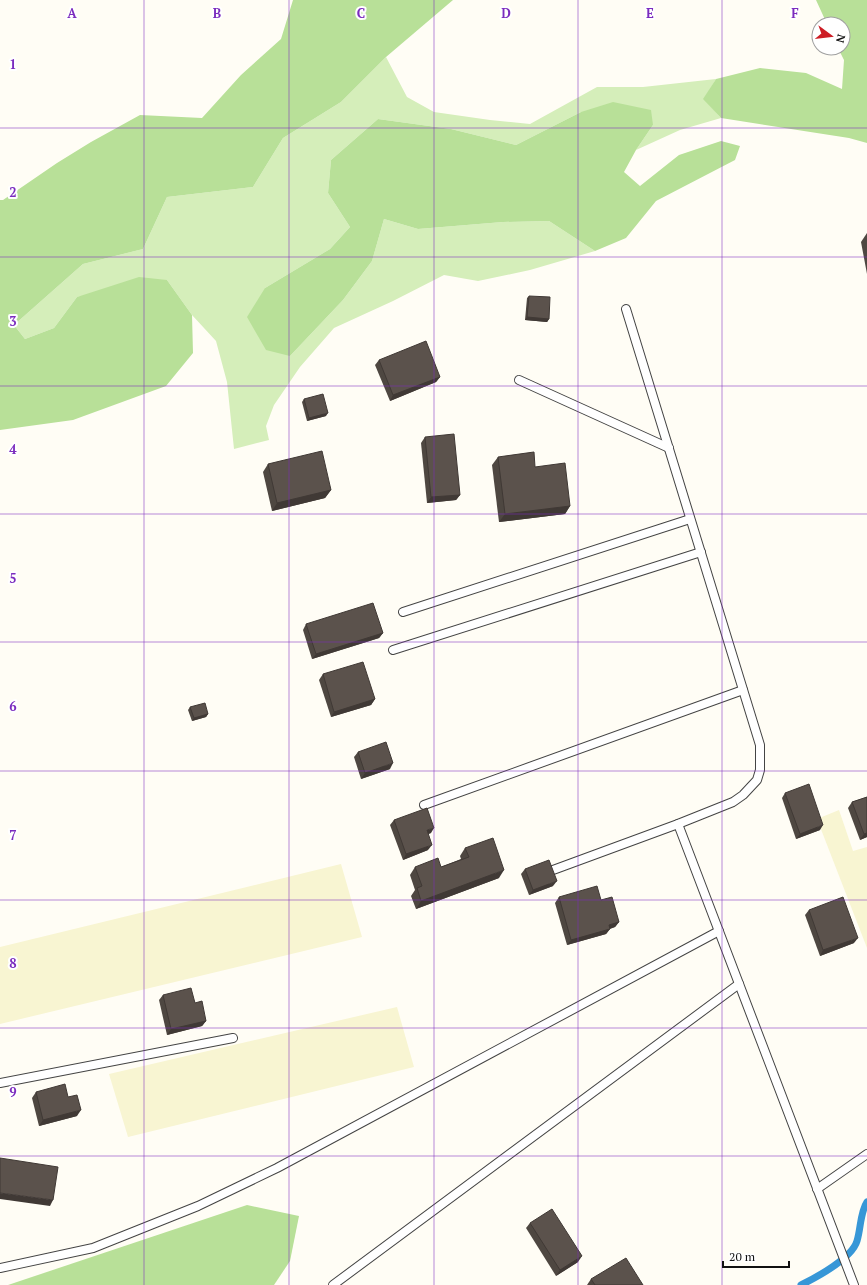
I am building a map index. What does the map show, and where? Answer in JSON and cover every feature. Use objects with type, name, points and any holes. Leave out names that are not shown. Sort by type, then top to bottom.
[{"type":"lane","points":[[553,870],[733,802],[743,796],[757,780],[760,770],[760,745],[626,309]]},
{"type":"lane","points":[[518,380],[669,448]]},
{"type":"lane","points":[[403,612],[690,519]]},
{"type":"lane","points":[[393,650],[701,552]]},
{"type":"lane","points":[[424,805],[743,690]]},
{"type":"lane","points":[[678,824],[854,1285]]},
{"type":"lane","points":[[0,1268],[93,1248],[198,1206],[277,1168],[719,931]]},
{"type":"lane","points":[[333,1285],[739,984]]},
{"type":"lane","points":[[0,1083],[233,1038]]},
{"type":"lane","points":[[817,1189],[867,1154]]},
{"type":"shaded area","points":[[839,810],[853,851],[867,847],[867,948],[817,819]]},
{"type":"shaded area","points":[[341,864],[362,937],[0,1024],[0,947]]},
{"type":"shaded area","points":[[397,1007],[414,1067],[128,1137],[109,1074]]},
{"type":"green space","points":[[293,0],[453,0],[386,57],[341,102],[283,138],[253,187],[167,197],[143,249],[83,264],[14,325],[25,339],[54,328],[77,297],[139,277],[167,280],[192,315],[193,353],[166,386],[73,420],[0,430],[0,200],[3,200],[91,142],[140,115],[202,118],[241,75],[281,39]]},
{"type":"green space","points":[[816,0],[867,0],[867,143],[849,138],[721,118],[703,99],[716,79],[760,68],[806,73],[842,89],[844,60],[842,56],[851,56],[851,16],[823,16]]},
{"type":"green space","points":[[386,57],[407,97],[434,112],[530,124],[597,87],[643,87],[716,79],[704,99],[721,118],[680,130],[636,150],[653,125],[581,112],[516,145],[451,129],[378,119],[331,160],[328,193],[350,227],[330,249],[265,288],[290,356],[343,300],[372,261],[384,219],[418,229],[503,222],[549,221],[595,251],[530,270],[478,281],[444,275],[393,301],[334,328],[300,367],[274,405],[266,426],[269,440],[234,449],[227,382],[216,341],[192,315],[167,280],[77,297],[54,328],[25,339],[14,325],[83,264],[143,249],[167,197],[253,187],[283,138],[341,102]]},
{"type":"green space","points":[[613,102],[651,110],[653,125],[636,150],[624,172],[640,186],[679,155],[721,141],[740,146],[735,160],[656,201],[626,238],[595,251],[549,221],[503,222],[418,229],[384,219],[372,261],[343,300],[290,356],[266,350],[247,317],[265,288],[330,249],[350,227],[328,193],[331,160],[378,119],[451,129],[516,145],[581,112]]},
{"type":"green space","points":[[247,1205],[299,1216],[290,1261],[274,1285],[8,1285]]},
{"type":"building","points":[[529,296],[550,297],[549,319],[527,317]]},
{"type":"building","points":[[426,341],[440,377],[393,395],[379,360]]},
{"type":"building","points":[[323,394],[328,413],[309,418],[304,399]]},
{"type":"building","points":[[454,434],[460,495],[431,497],[425,437]]},
{"type":"building","points":[[322,451],[331,490],[277,503],[268,464]]},
{"type":"building","points":[[534,452],[535,467],[565,463],[570,506],[505,514],[498,457]]},
{"type":"building","points":[[373,603],[383,633],[316,654],[306,624]]},
{"type":"building","points":[[363,662],[375,699],[334,712],[323,674]]},
{"type":"building","points":[[205,703],[208,714],[194,718],[190,707]]},
{"type":"building","points":[[386,742],[393,763],[365,773],[358,752]]},
{"type":"building","points":[[809,784],[823,825],[800,834],[785,793]]},
{"type":"building","points":[[867,797],[867,833],[864,834],[852,802]]},
{"type":"building","points":[[427,808],[434,828],[427,830],[432,845],[406,854],[394,820]]},
{"type":"building","points":[[493,838],[504,870],[421,901],[417,888],[422,886],[415,867],[438,858],[441,867],[469,857],[465,848]]},
{"type":"building","points":[[549,860],[557,881],[533,890],[525,869]]},
{"type":"building","points":[[597,886],[601,900],[612,897],[619,922],[609,925],[610,929],[571,940],[559,897]]},
{"type":"building","points":[[843,897],[858,938],[823,950],[809,910]]},
{"type":"building","points":[[191,988],[195,1003],[202,1001],[206,1021],[171,1029],[163,995]]},
{"type":"building","points":[[65,1084],[68,1097],[77,1095],[81,1110],[43,1120],[36,1092]]},
{"type":"building","points":[[0,1158],[58,1167],[53,1200],[0,1193]]},
{"type":"building","points":[[552,1209],[582,1256],[560,1270],[530,1223]]},
{"type":"building","points":[[626,1258],[643,1285],[595,1285],[591,1279]]},
{"type":"waterway","points":[[801,1285],[833,1266],[854,1247],[857,1241],[863,1211],[867,1202]]}]
